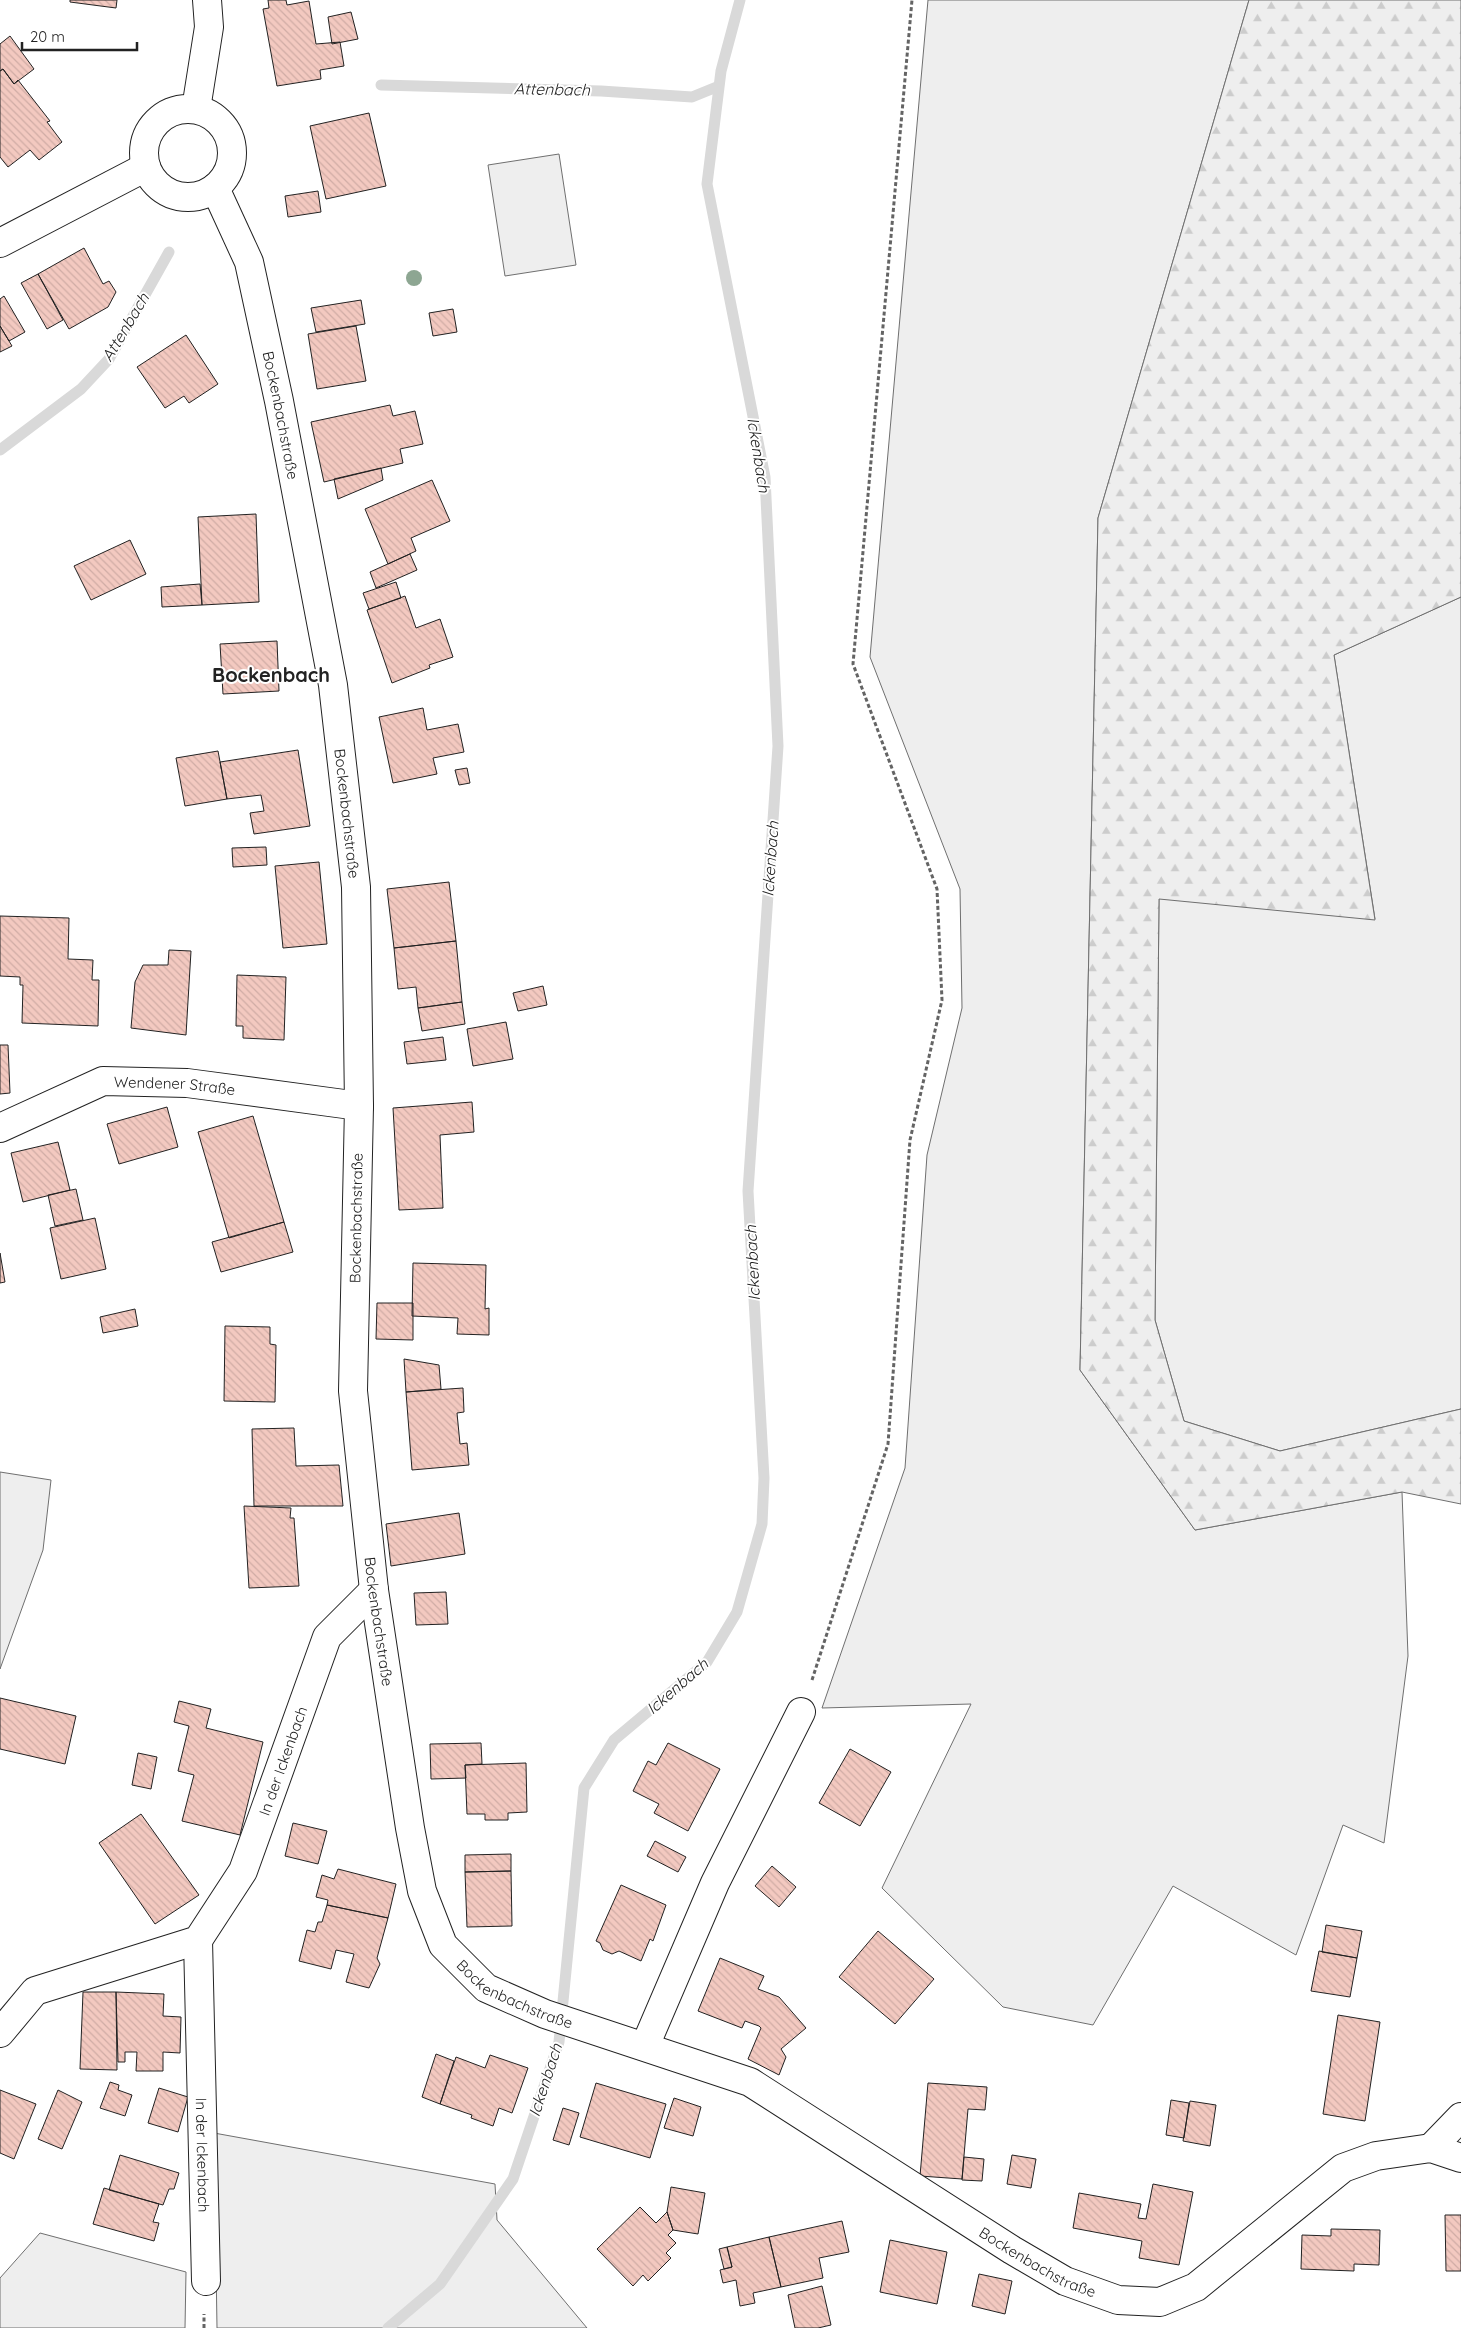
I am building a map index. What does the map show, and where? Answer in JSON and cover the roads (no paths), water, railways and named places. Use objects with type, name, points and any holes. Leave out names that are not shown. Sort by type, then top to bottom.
[{"type":"street","points":[[196,110],[209,28],[207,0]]},
{"type":"street","points":[[181,110],[196,110],[217,120],[230,138],[232,151],[231,166],[225,178],[215,188],[203,194],[189,197],[176,195],[163,189],[153,179],[146,167],[144,152],[148,137],[155,124],[167,114],[181,110]]},
{"type":"street","points":[[0,243],[146,167]]},
{"type":"street","name":"Bockenbachstraße","points":[[215,188],[250,262],[279,401],[333,685],[356,887],[359,1106],[352,1391],[374,1590],[413,1846],[422,1891],[443,1945],[486,1988],[558,2018],[750,2082],[1012,2250],[1065,2281],[1118,2300],[1160,2302],[1196,2287],[1343,2168],[1376,2156],[1431,2148]]},
{"type":"street","name":"Wendener Straße","points":[[0,1128],[103,1082],[187,1083],[359,1106]]},
{"type":"street","name":"In der Ickenbach","points":[[206,2281],[198,1940],[243,1870],[327,1637],[374,1590]]},
{"type":"street","points":[[645,2046],[715,1883],[801,1712]]},
{"type":"street","points":[[0,2033],[36,1991],[198,1940]]},
{"type":"street","points":[[1461,2117],[1431,2148],[1461,2158]]},
{"type":"waterway","name":"Ickenbach","points":[[388,2328],[440,2284],[513,2179],[559,2042],[584,1788],[614,1740],[707,1662],[737,1612],[762,1524],[764,1478],[748,1191],[778,746],[765,477],[707,184],[721,71],[740,0]]},
{"type":"waterway","name":"Attenbach","points":[[381,85],[601,91],[692,97],[719,86]]},
{"type":"waterway","name":"Attenbach","points":[[0,450],[81,389],[109,359],[169,252]]},
{"type":"district","name":"Bockenbach","points":[[271,674]]}]
